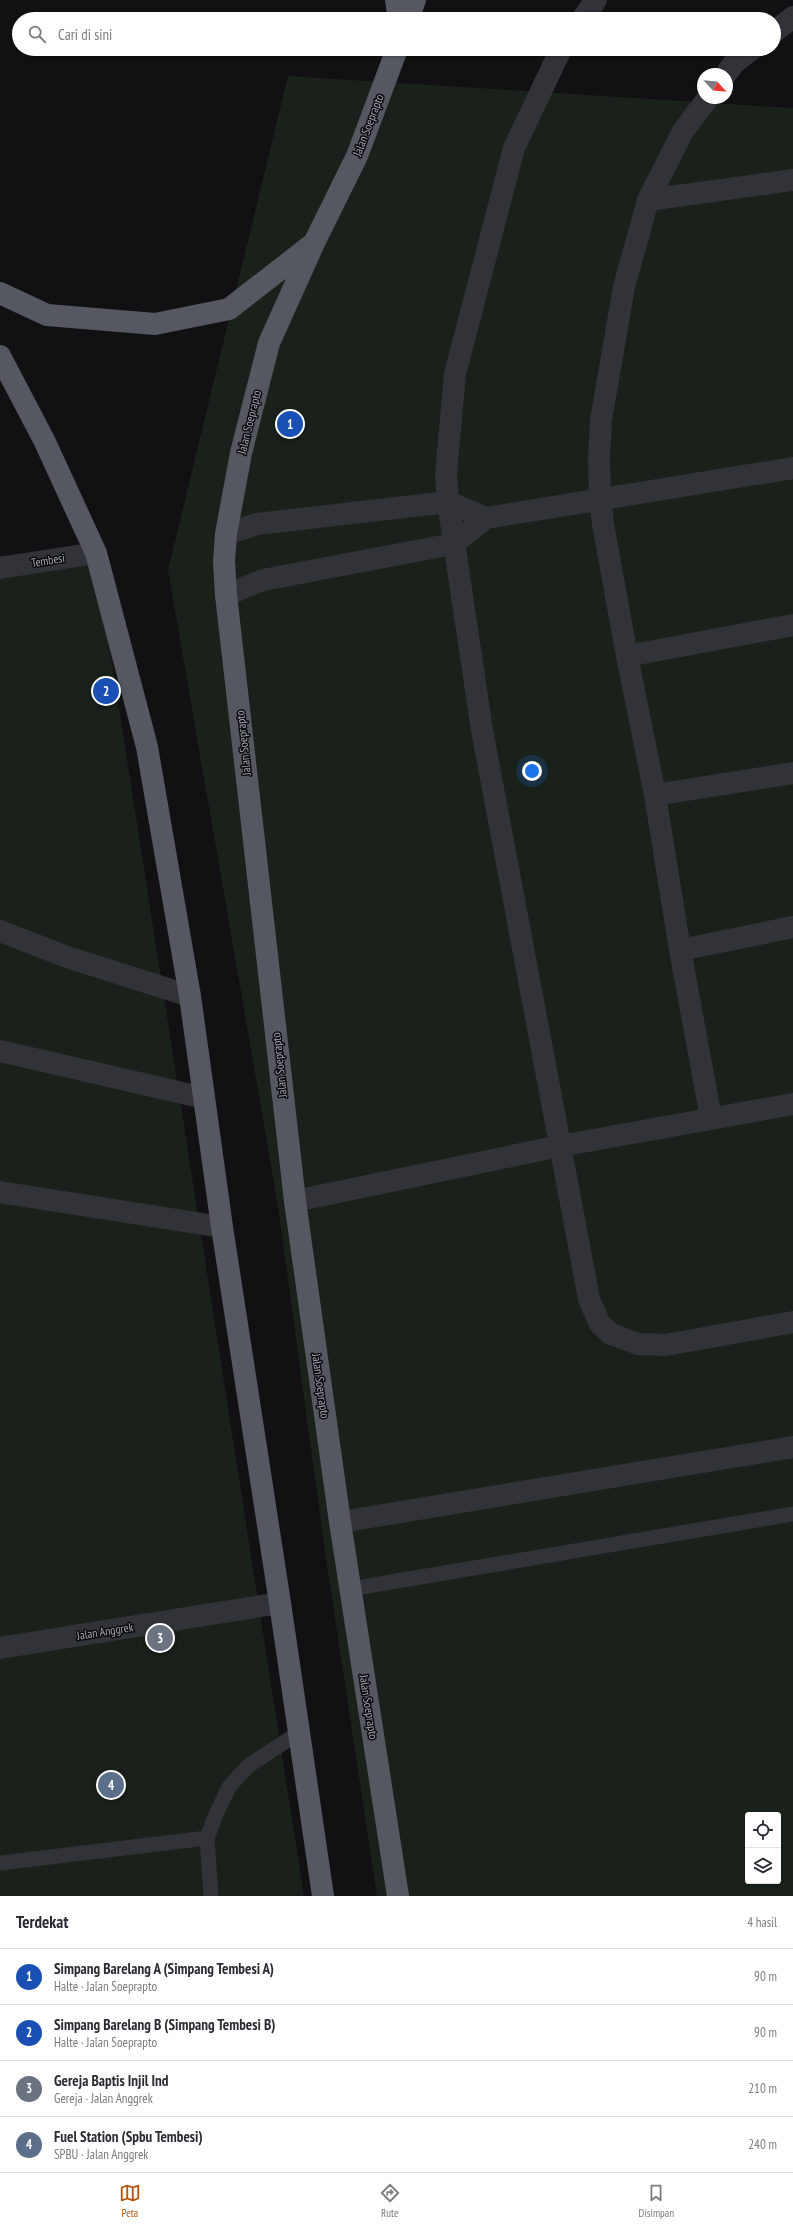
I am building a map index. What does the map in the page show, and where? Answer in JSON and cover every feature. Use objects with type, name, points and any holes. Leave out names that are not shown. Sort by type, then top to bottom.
[{"type":"highway","points":[[396,0],[398,12]]},
{"type":"highway","points":[[411,12],[415,0]]},
{"type":"highway","name":"Jalan Soeprapto","points":[[394,56],[357,156],[314,243],[269,342],[241,453],[226,534],[224,561],[226,595],[295,1201],[340,1522],[398,1896]]},
{"type":"highway","name":"Jalan Soeprapto","points":[[0,293],[47,315],[155,324],[229,309],[314,243]]},
{"type":"highway","points":[[0,356],[44,440],[96,553],[147,747],[190,996],[222,1227],[300,1732],[323,1896]]},
{"type":"street","points":[[587,12],[596,0]]},
{"type":"street","points":[[781,26],[793,17]]},
{"type":"street","points":[[558,56],[514,148],[455,374],[446,474],[448,502],[453,544],[482,730],[589,1299],[600,1324],[611,1334],[638,1344],[666,1344],[793,1322]]},
{"type":"street","points":[[730,68],[743,56]]},
{"type":"street","points":[[703,104],[683,131],[648,200],[624,288],[601,420],[600,499],[627,656],[655,795],[680,950],[711,1118]]},
{"type":"street","points":[[648,200],[793,180]]},
{"type":"street","points":[[226,595],[263,580],[453,544],[486,518],[793,468]]},
{"type":"street","points":[[226,534],[257,524],[448,502],[486,518]]},
{"type":"street","name":"Tembesi","points":[[0,568],[96,553]]},
{"type":"street","points":[[627,656],[793,625]]},
{"type":"street","points":[[655,795],[793,772]]},
{"type":"street","points":[[680,950],[793,927]]},
{"type":"street","points":[[0,931],[75,959],[190,996]]},
{"type":"street","points":[[0,1051],[204,1098]]},
{"type":"street","points":[[295,1201],[560,1146],[793,1104]]},
{"type":"street","points":[[0,1192],[222,1227]]},
{"type":"street","points":[[340,1522],[793,1447]]},
{"type":"street","name":"Jalan Anggrek","points":[[0,1648],[280,1603]]},
{"type":"lane","points":[[350,1589],[793,1514]]},
{"type":"lane","points":[[211,1896],[207,1838],[229,1786],[248,1766],[300,1732]]},
{"type":"lane","points":[[0,1863],[207,1838]]},
{"type":"shaded area","points":[[288,76],[697,102],[697,104],[730,104],[793,108],[793,1896],[377,1896],[324,1545],[278,1206],[168,570]]},
{"type":"shaded area","points":[[96,560],[304,1896],[0,1896],[0,577]]},
{"type":"place","name":"Simpang Barelang A (Simpang Tembesi A)","points":[[290,424]]},
{"type":"place","name":"Simpang Barelang B (Simpang Tembesi B)","points":[[106,691]]},
{"type":"place","name":"Gereja Baptis Injil Ind","points":[[160,1638]]},
{"type":"place","name":"Fuel Station (Spbu Tembesi)","points":[[111,1785]]}]
